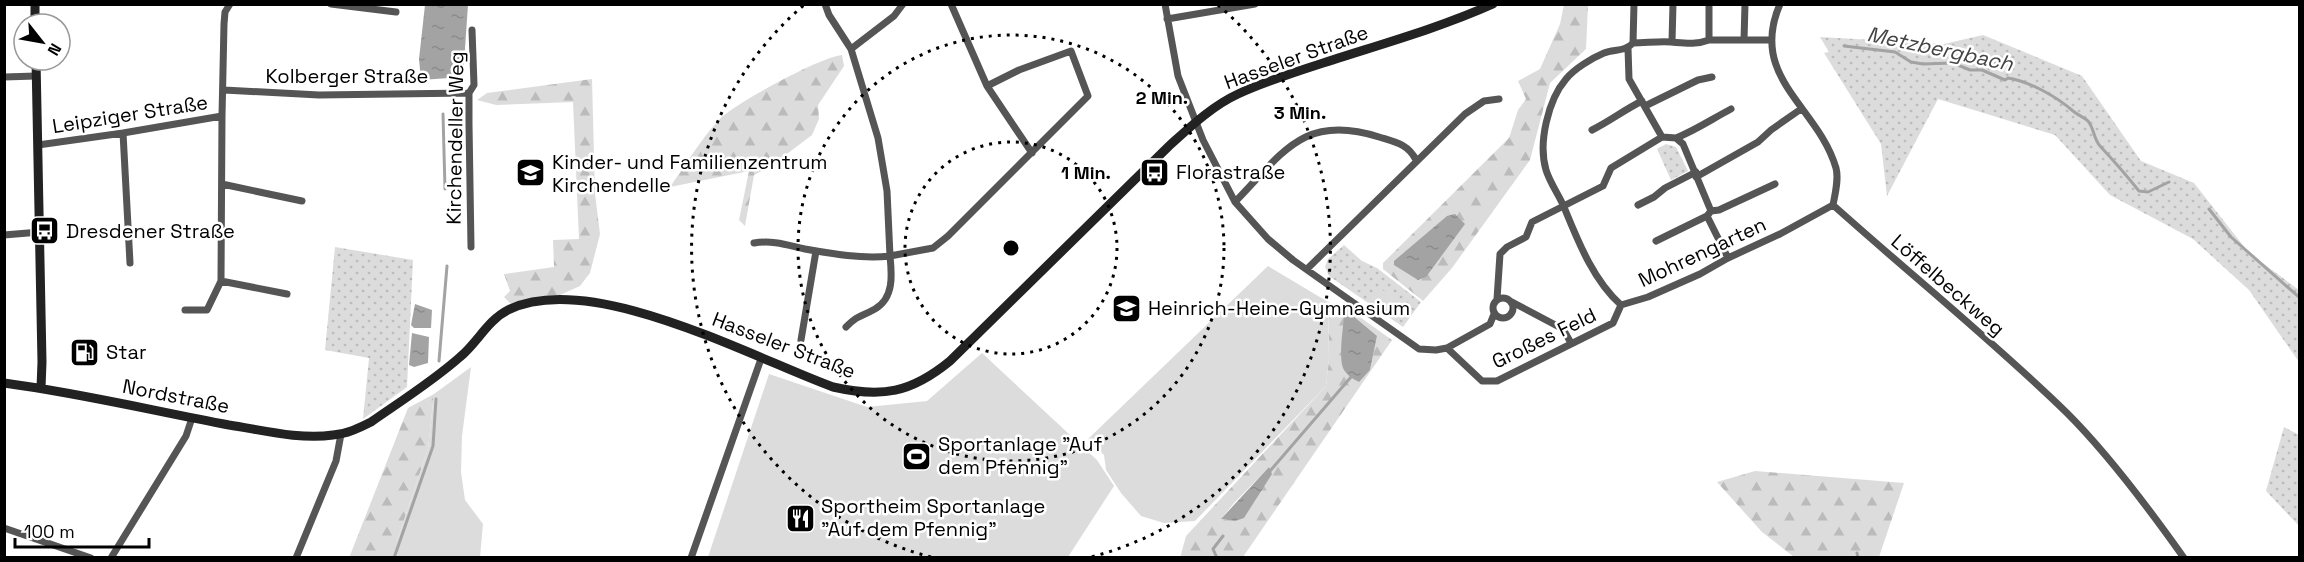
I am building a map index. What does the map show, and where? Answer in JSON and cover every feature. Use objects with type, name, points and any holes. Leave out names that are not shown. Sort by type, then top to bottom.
[{"type":"main road","name":"Hasseler Straße","points":[[341,434],[371,422],[455,361],[500,315],[519,306],[540,302],[577,301],[646,313],[694,329],[823,383],[854,391],[894,391],[917,384],[951,361],[1197,121],[1238,94],[1295,72],[1434,28],[1493,4]]},
{"type":"main road","points":[[36,72],[41,388]]},
{"type":"main road","name":"Nordstraße","points":[[5,383],[280,433],[320,436],[341,434]]},
{"type":"street","name":"Leipziger Straße","points":[[38,145],[222,116],[225,12],[230,4]]},
{"type":"street","points":[[331,4],[339,7],[396,12]]},
{"type":"street","points":[[825,4],[829,15],[851,49],[878,138],[887,191],[892,278],[887,297],[876,309],[858,315],[846,327]]},
{"type":"street","points":[[851,49],[894,16],[903,4]]},
{"type":"street","points":[[951,4],[987,86],[1032,153]]},
{"type":"street","points":[[1165,4],[1178,76],[1221,178],[1235,202],[1268,239],[1419,349],[1447,348],[1490,324],[1494,314],[1493,306],[1497,299],[1500,255],[1507,247],[1526,237],[1532,222],[1603,186],[1611,168],[1662,137],[1676,138],[1702,127],[1713,118],[1731,109]]},
{"type":"street","points":[[1167,19],[1255,4]]},
{"type":"street","points":[[1634,4],[1629,79],[1662,137]]},
{"type":"street","points":[[1672,42],[1673,4]]},
{"type":"street","points":[[1709,4],[1709,40]]},
{"type":"street","points":[[1744,40],[1745,4]]},
{"type":"street","points":[[1780,4],[1775,15],[1770,40],[1774,65],[1824,142],[1836,169],[1833,205]]},
{"type":"street","name":"Kirchendeller Weg","points":[[471,247],[469,93],[474,86],[472,30]]},
{"type":"street","name":"Mohrengarten","points":[[1770,40],[1709,40],[1631,46],[1604,53],[1585,64],[1567,78],[1556,94],[1549,114],[1544,146],[1546,170],[1576,238],[1607,293],[1621,305],[1648,297],[1700,274],[1833,205]]},
{"type":"street","points":[[754,243],[780,242],[816,251],[870,258],[933,248],[948,236],[1088,96],[1071,51],[1019,70],[987,86]]},
{"type":"street","points":[[4,77],[36,76]]},
{"type":"street","points":[[1592,130],[1615,119],[1619,113],[1698,80],[1712,77]]},
{"type":"street","name":"Kolberger Straße","points":[[224,90],[320,96],[469,93]]},
{"type":"street","points":[[1307,269],[1465,114],[1484,101],[1499,99]]},
{"type":"street","points":[[1638,205],[1665,188],[1696,175],[1758,142],[1801,109]]},
{"type":"street","points":[[185,310],[207,310],[221,281],[222,116]]},
{"type":"street","points":[[1235,202],[1289,147],[1316,132],[1341,128],[1374,135],[1406,146],[1416,160]]},
{"type":"street","points":[[123,133],[130,263]]},
{"type":"street","points":[[1676,138],[1683,144],[1728,258]]},
{"type":"street","points":[[222,184],[302,201]]},
{"type":"street","points":[[1656,241],[1774,184]]},
{"type":"street","name":"Löffelbeckweg","points":[[1833,205],[1918,278],[2068,414],[2134,491],[2184,558]]},
{"type":"street","points":[[4,235],[40,232]]},
{"type":"street","points":[[801,340],[816,251]]},
{"type":"street","points":[[221,281],[287,294]]},
{"type":"street","points":[[1497,299],[1505,297],[1563,329],[1571,343]]},
{"type":"street","points":[[1494,314],[1501,318],[1509,316],[1513,310],[1512,302]]},
{"type":"street","name":"Großes Feld","points":[[1447,348],[1482,381],[1497,381],[1613,323],[1621,305]]},
{"type":"street","points":[[691,558],[761,358]]},
{"type":"street","points":[[111,558],[186,436],[192,418]]},
{"type":"street","points":[[296,558],[336,461],[341,434]]},
{"type":"street","points":[[4,528],[91,558]]},
{"type":"green space","points":[[1564,5],[1588,5],[1586,49],[1550,83],[1530,160],[1452,268],[1423,301],[1383,269],[1383,263],[1509,138],[1518,110],[1526,99],[1518,81],[1540,69],[1560,24]]},
{"type":"green space","points":[[1983,35],[2082,76],[2141,161],[2194,183],[2249,253],[2299,290],[2299,362],[2249,290],[2193,239],[2110,195],[2055,135],[1938,99],[1887,196],[1881,144],[1824,53],[1829,52],[1820,37],[1944,44]]},
{"type":"green space","points":[[842,55],[844,66],[818,105],[819,119],[812,135],[771,166],[754,175],[745,226],[739,220],[749,171],[670,187],[707,134],[729,112],[798,72]]},
{"type":"green space","points":[[592,79],[595,194],[600,234],[590,273],[580,286],[560,295],[511,304],[504,297],[510,291],[504,274],[554,267],[553,240],[579,239],[573,102],[496,105],[477,100],[487,93]]},
{"type":"green space","points":[[1666,144],[1676,147],[1688,171],[1671,180],[1657,149]]},
{"type":"green space","points":[[1344,245],[1362,261],[1377,268],[1421,302],[1403,327],[1329,276],[1325,267],[1328,259]]},
{"type":"green space","points":[[335,247],[413,260],[407,387],[363,419],[369,358],[325,350]]},
{"type":"green space","name":"Heinrich-Heine-Gymnasium","points":[[1268,266],[1328,302],[1329,359],[1326,386],[1195,521],[1164,523],[1141,516],[1121,493],[1106,470],[1104,455],[1088,439]]},
{"type":"green space","points":[[1378,287],[1397,300],[1388,312],[1369,299]]},
{"type":"green space","points":[[1328,302],[1350,310],[1392,340],[1243,557],[1180,558],[1186,536],[1326,386],[1329,359]],"holes":[[[1377,336],[1370,370],[1351,377],[1343,368],[1342,337]],[[1269,467],[1235,521],[1221,519],[1234,503]]]},
{"type":"green space","name":"Sportanlage \"Auf dem Pfennig\"","points":[[982,353],[1097,460],[1114,486],[1068,557],[708,557],[769,374],[867,407],[927,401]]},
{"type":"green space","points":[[471,367],[462,436],[461,472],[465,500],[483,524],[480,557],[398,557],[397,541],[428,449],[434,394]]},
{"type":"green space","points":[[434,394],[428,449],[397,541],[398,557],[349,558],[408,408]]},
{"type":"green space","points":[[2284,427],[2299,435],[2299,526],[2266,491]]},
{"type":"green space","points":[[1755,471],[1904,483],[1879,557],[1794,557],[1762,532],[1717,482]]},
{"type":"water","points":[[425,5],[468,5],[463,77],[421,80],[419,59]]},
{"type":"water","points":[[1455,214],[1465,224],[1426,277],[1418,280],[1394,265],[1394,261],[1447,216]]},
{"type":"water","points":[[415,304],[432,310],[431,328],[414,328],[411,325]]},
{"type":"water","points":[[1353,316],[1377,336],[1370,370],[1359,382],[1344,370],[1341,359],[1344,317]]},
{"type":"water","points":[[412,333],[429,337],[428,363],[414,367],[409,365]]},
{"type":"water","points":[[1269,467],[1272,474],[1244,518],[1235,521],[1221,519]]},
{"type":"waterway","name":"Metzbergbach","points":[[1844,46],[1895,52],[1911,62],[1923,64],[1953,63],[1970,70],[1982,70],[2005,80],[2008,78],[2017,80],[2034,87],[2059,100],[2088,121],[2098,143],[2139,191],[2148,192],[2169,182]]},
{"type":"waterway","points":[[443,114],[445,189]]},
{"type":"waterway","name":"Metzbergbach","points":[[2209,209],[2231,237],[2300,298]]},
{"type":"waterway","points":[[439,361],[447,266]]},
{"type":"waterway","points":[[1270,471],[1351,377]]},
{"type":"waterway","points":[[394,558],[433,446],[436,399]]},
{"type":"waterway","points":[[1217,558],[1213,549],[1223,536]]},
{"type":"waterway","points":[[1857,553],[1858,558]]},
{"type":"place","name":"Florastraße","points":[[1155,172]]},
{"type":"place","name":"Kinder- und Familienzentrum Kirchendelle","points":[[531,173]]},
{"type":"place","name":"Dresdener Straße","points":[[45,231]]},
{"type":"place","name":"Heinrich-Heine-Gymnasium","points":[[1127,308]]},
{"type":"place","name":"Star","points":[[85,352]]},
{"type":"place","name":"Sportanlage \"Auf dem Pfennig\"","points":[[917,456]]},
{"type":"place","name":"Sportheim Sportanlage \"Auf dem Pfennig\"","points":[[800,518]]}]
